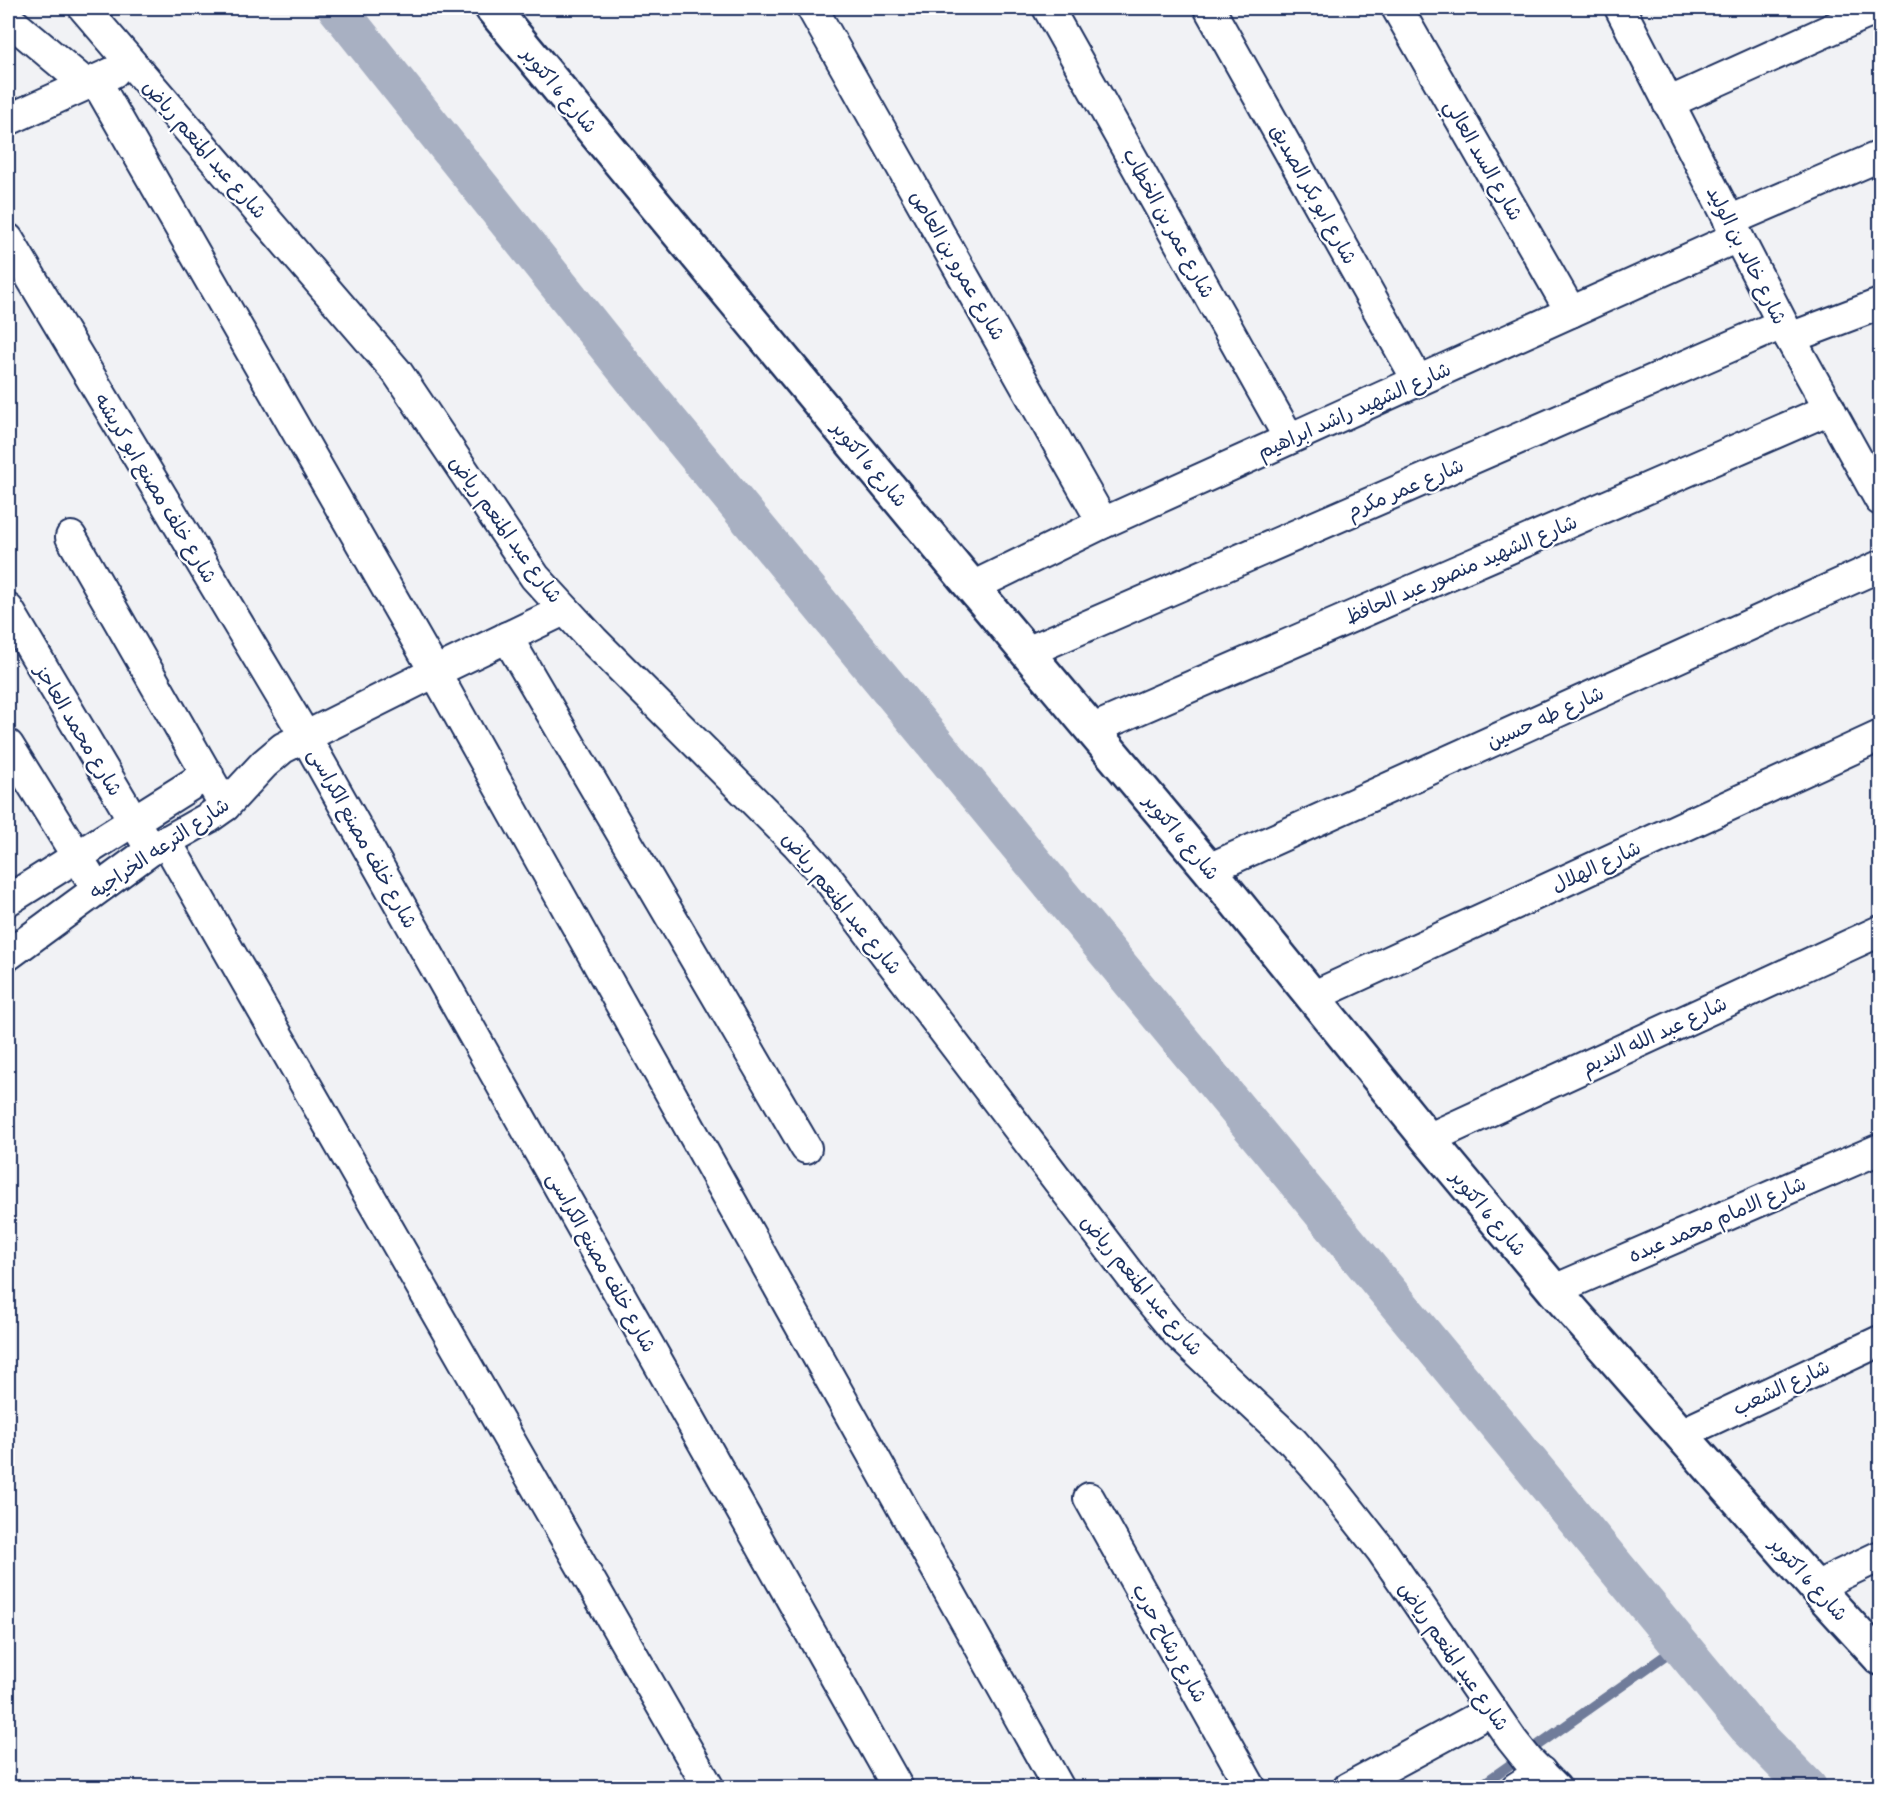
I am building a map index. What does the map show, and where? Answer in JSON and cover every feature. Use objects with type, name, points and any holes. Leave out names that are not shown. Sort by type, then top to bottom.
[{"type":"main road","name":"شارع 6 اكتوبر","points":[[492,8],[1209,869],[1554,1290],[1815,1587],[1878,1651]]},
{"type":"street","name":"شارع عبد المنعم رياض","points":[[84,8],[397,372],[535,577],[564,610],[797,844],[829,880],[1147,1297],[1200,1356],[1293,1442],[1353,1513],[1535,1777]]},
{"type":"street","name":"شارع عمرو بن العاص","points":[[812,8],[1103,523]]},
{"type":"street","name":"شارع عمر بن الخطاب","points":[[1048,8],[1289,438]]},
{"type":"street","name":"شارع ابو بكر الصديق","points":[[1209,8],[1418,381]]},
{"type":"street","name":"شارع السد العالي","points":[[1397,8],[1571,312]]},
{"type":"street","name":"شارع خالد بن الوليد","points":[[1620,8],[1786,331],[1830,409],[1869,453],[1881,500]]},
{"type":"street","points":[[1668,103],[1831,17],[1881,8]]},
{"type":"street","points":[[8,19],[92,83],[435,672],[1059,1788]]},
{"type":"street","points":[[8,120],[132,63]]},
{"type":"street","name":"شارع الشهيد راشد ابراهيم","points":[[972,587],[1103,523],[1571,312],[1881,156]]},
{"type":"street","name":"شارع خلف مصنع ابو كريشه","points":[[8,239],[305,736]]},
{"type":"street","name":"شارع عمر مكرم","points":[[1027,652],[1786,331],[1881,304]]},
{"type":"street","name":"شارع الشهيد منصور عبد الحافظ","points":[[1093,729],[1830,409]]},
{"type":"street","points":[[71,537],[225,806]]},
{"type":"street","name":"شارع طه حسين","points":[[1209,869],[1881,566]]},
{"type":"street","name":"شارع محمد العاجز","points":[[8,609],[134,822],[159,845],[709,1788]]},
{"type":"street","name":"شارع الترعه الخراجيه","points":[[17,947],[159,845],[225,806],[264,764],[283,748],[564,610]]},
{"type":"street","points":[[507,637],[806,1148]]},
{"type":"street","name":"شارع خلف مصنع الكراسى","points":[[305,736],[898,1788]]},
{"type":"street","name":"شارع الهلال","points":[[1312,997],[1881,736]]},
{"type":"street","points":[[8,745],[97,889]]},
{"type":"street","name":"شارع الترعه الخراجيه","points":[[8,900],[208,774]]},
{"type":"street","points":[[8,908],[17,947]]},
{"type":"street","name":"شارع عبد الله النديم","points":[[1428,1139],[1881,931]]},
{"type":"street","name":"شارع الامام محمد عبده","points":[[1554,1290],[1881,1149]]},
{"type":"street","name":"شارع الشعب","points":[[1681,1434],[1881,1341]]},
{"type":"street","name":"شارع رشاح حرب","points":[[1089,1498],[1251,1788]]},
{"type":"street","points":[[1815,1587],[1881,1556]]},
{"type":"street","points":[[1348,1788],[1493,1713]]},
{"type":"waterway","points":[[337,8],[637,383],[1747,1726],[1808,1788]]},
{"type":"waterway","points":[[1477,1788],[1680,1645]]}]
